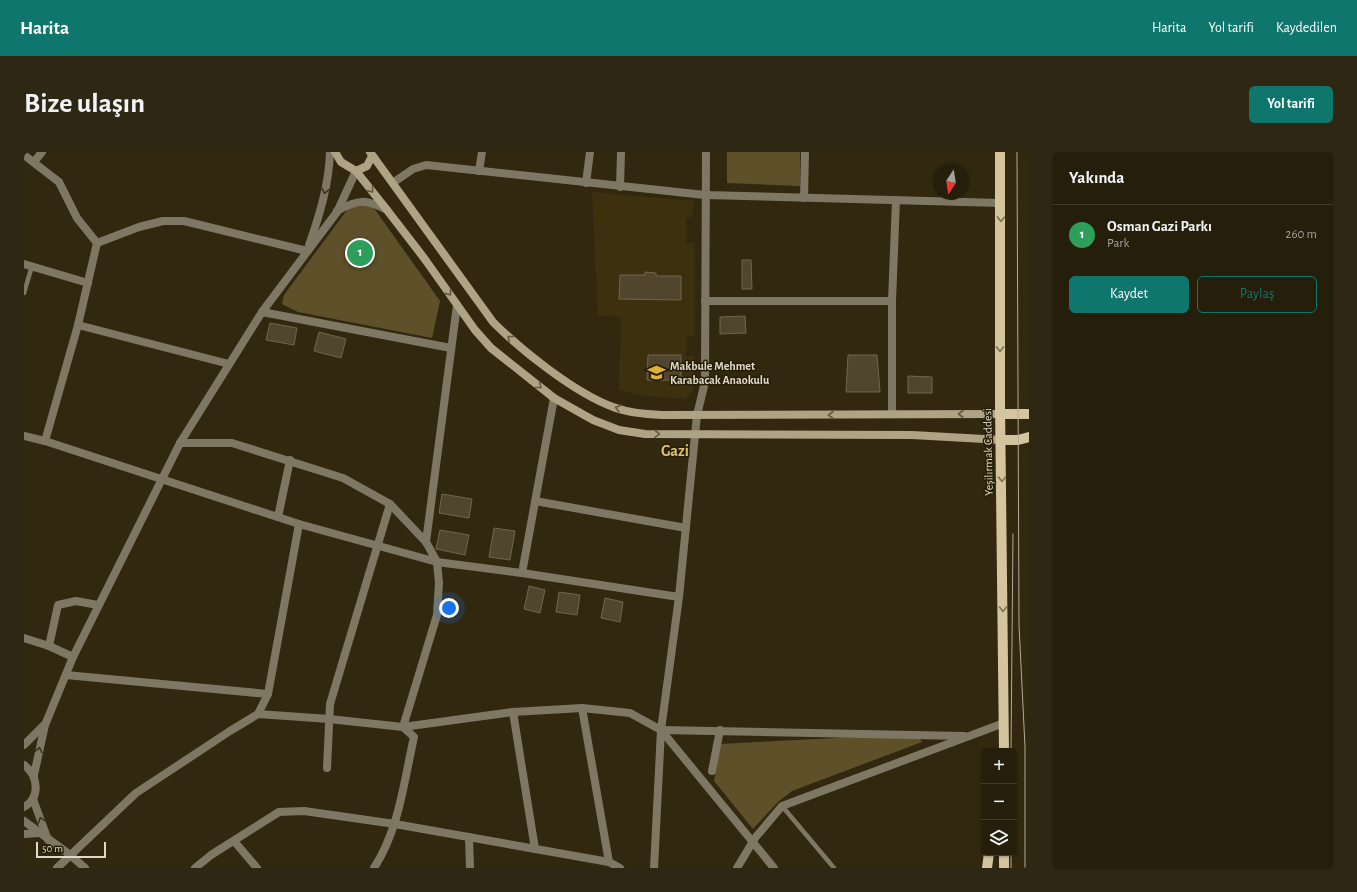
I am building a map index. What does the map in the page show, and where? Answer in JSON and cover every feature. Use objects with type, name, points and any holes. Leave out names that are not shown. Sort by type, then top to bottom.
[{"type":"main road","points":[[335,152],[341,162],[356,172],[388,210],[475,330],[491,348],[554,398],[593,420],[619,430],[645,434],[912,435],[1002,440],[1018,440],[1029,437]]},
{"type":"main road","name":"Yeşilırmak Caddesi","points":[[1000,152],[1000,414],[1002,440],[1004,748]]},
{"type":"main road","points":[[356,172],[367,166],[371,154]]},
{"type":"main road","points":[[371,154],[394,182],[493,322],[506,335],[567,382],[613,407],[636,413],[697,415],[1029,414]]},
{"type":"main road","points":[[987,868],[989,856]]},
{"type":"main road","points":[[1004,856],[1004,868]]},
{"type":"street","points":[[34,162],[42,152]]},
{"type":"street","points":[[307,251],[321,211],[330,168],[330,152]]},
{"type":"street","points":[[479,171],[482,152]]},
{"type":"street","points":[[586,183],[590,152]]},
{"type":"street","points":[[620,186],[621,152]]},
{"type":"street","points":[[654,868],[661,730],[679,597],[697,415],[705,382],[706,152]]},
{"type":"street","points":[[804,198],[805,152]]},
{"type":"street","points":[[24,155],[59,182],[76,218],[97,243]]},
{"type":"street","points":[[394,182],[413,169],[426,165],[705,195],[1001,203]]},
{"type":"street","points":[[24,807],[33,799],[36,791],[34,775],[45,725],[73,658],[161,479],[180,443],[262,312],[337,212],[356,172]]},
{"type":"street","points":[[892,414],[892,301],[896,200]]},
{"type":"street","points":[[337,212],[353,202],[363,201],[375,204],[388,210]]},
{"type":"street","points":[[97,243],[145,225],[163,221],[184,221],[307,251]]},
{"type":"street","points":[[45,441],[78,325],[97,243]]},
{"type":"street","points":[[28,265],[88,282]]},
{"type":"street","points":[[705,301],[892,301]]},
{"type":"street","points":[[426,542],[457,305]]},
{"type":"street","points":[[262,312],[451,348]]},
{"type":"street","points":[[78,325],[229,364]]},
{"type":"street","points":[[522,573],[554,398]]},
{"type":"street","points":[[24,436],[45,441],[299,524],[437,562],[522,573],[679,597]]},
{"type":"street","points":[[180,443],[232,443],[290,460],[343,478],[390,504],[426,542],[437,562],[439,583],[437,615],[403,727]]},
{"type":"street","points":[[278,517],[290,460]]},
{"type":"street","points":[[536,501],[686,528]]},
{"type":"street","points":[[327,768],[330,704],[390,504]]},
{"type":"street","points":[[57,868],[69,854],[136,793],[258,714],[268,694],[299,524]]},
{"type":"street","points":[[49,646],[58,605],[76,601],[98,605]]},
{"type":"street","points":[[24,638],[49,646],[73,658]]},
{"type":"street","points":[[66,675],[268,694]]},
{"type":"street","points":[[258,714],[329,719],[403,727],[513,712],[582,708],[630,713],[661,730],[774,868]]},
{"type":"street","points":[[582,708],[609,862]]},
{"type":"street","points":[[513,712],[535,849]]},
{"type":"street","points":[[737,868],[753,842],[782,806],[1004,723]]},
{"type":"street","points":[[24,745],[45,725]]},
{"type":"street","points":[[374,868],[383,855],[395,824],[414,737],[403,727]]},
{"type":"street","points":[[661,730],[968,736]]},
{"type":"street","points":[[712,771],[720,730]]},
{"type":"street","points":[[24,765],[34,775]]},
{"type":"street","points":[[33,799],[48,840]]},
{"type":"street","points":[[195,868],[210,855],[279,812],[304,811],[395,824],[609,862],[620,868]]},
{"type":"street","points":[[24,821],[69,854],[85,868]]},
{"type":"street","points":[[24,834],[39,833]]},
{"type":"street","points":[[469,837],[470,868]]},
{"type":"street","points":[[234,841],[257,868]]},
{"type":"lane","points":[[24,293],[28,265]]},
{"type":"lane","points":[[782,806],[834,868]]},
{"type":"shaded area","points":[[727,152],[800,152],[800,186],[727,183]]},
{"type":"shaded area","points":[[592,192],[694,201],[692,217],[686,218],[686,243],[694,243],[694,336],[686,336],[686,356],[695,356],[693,390],[685,399],[646,396],[619,390],[621,317],[598,316]]},
{"type":"shaded area","points":[[358,203],[371,205],[440,301],[432,338],[298,312],[282,304],[284,295],[347,210]]},
{"type":"shaded area","points":[[917,734],[922,742],[792,791],[778,802],[753,829],[714,781],[720,744]]},
{"type":"building","points":[[742,260],[751,260],[752,289],[742,289]]},
{"type":"building","points":[[645,272],[656,273],[656,276],[681,276],[681,300],[619,299],[620,275],[645,275]]},
{"type":"building","points":[[745,316],[746,333],[720,334],[720,317]]},
{"type":"building","points":[[270,323],[297,328],[294,345],[266,340]]},
{"type":"building","points":[[319,332],[346,339],[341,358],[314,351]]},
{"type":"building","points":[[648,355],[681,355],[681,380],[647,380]]},
{"type":"building","points":[[848,355],[877,355],[880,392],[846,392]]},
{"type":"building","points":[[908,376],[932,377],[932,393],[908,393]]},
{"type":"building","points":[[442,494],[472,499],[469,518],[439,513]]},
{"type":"building","points":[[494,528],[515,531],[510,560],[489,557]]},
{"type":"building","points":[[440,530],[469,535],[465,555],[436,549]]},
{"type":"building","points":[[529,586],[545,590],[540,613],[524,609]]},
{"type":"building","points":[[559,592],[580,595],[577,615],[556,612]]},
{"type":"building","points":[[605,598],[623,602],[620,622],[601,618]]},
{"type":"tram line","points":[[1017,152],[1019,625],[1025,747],[1025,868]]},
{"type":"tram line","points":[[1011,748],[1013,534]]},
{"type":"tram line","points":[[1011,856],[1011,868]]},
{"type":"place","name":"Osman Gazi Parkı","points":[[360,253]]},
{"type":"place","name":"Makbule Mehmet Karabacak Anaokulu","points":[[657,373]]},
{"type":"district","name":"Gazi","points":[[675,450]]}]
